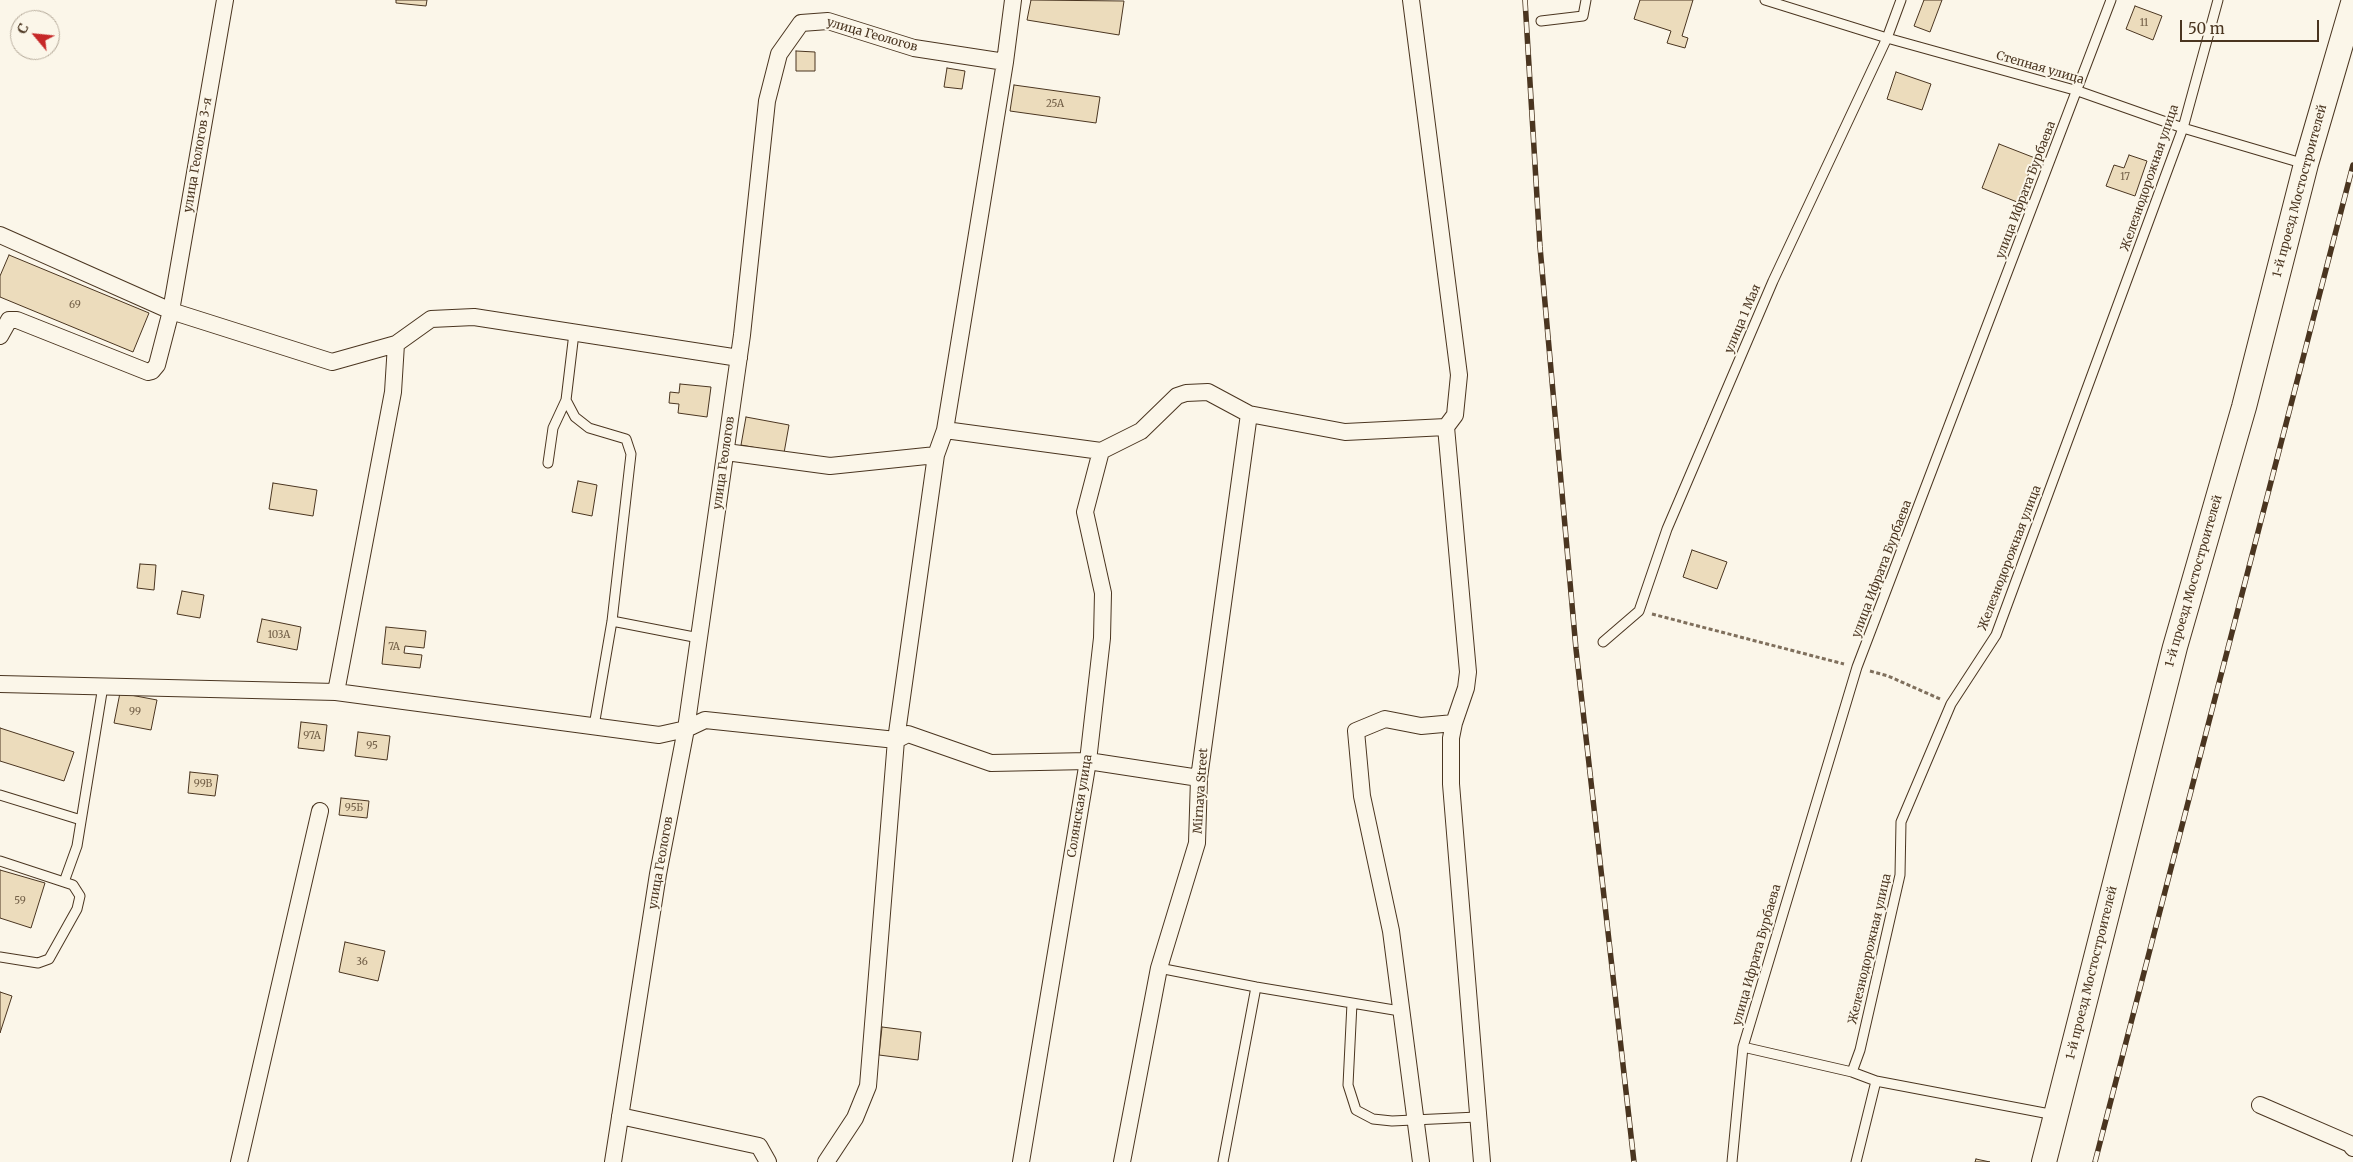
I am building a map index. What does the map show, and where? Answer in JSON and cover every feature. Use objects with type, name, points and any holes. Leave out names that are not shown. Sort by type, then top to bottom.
[{"type":"street","name":"улица Геологов 3-я","points":[[0,336],[9,320],[17,320],[152,371],[157,365],[171,311],[225,0]]},
{"type":"street","points":[[826,1162],[855,1118],[868,1086],[896,740],[936,454],[945,430],[1005,62],[1013,0]]},
{"type":"street","points":[[1411,0],[1459,375],[1455,415],[1446,427],[1468,672],[1466,688],[1454,722],[1451,784],[1482,1162]]},
{"type":"street","name":"1-й проезд Мостостроителей","points":[[2044,1162],[2173,656],[2244,407],[2306,164],[2353,3]]},
{"type":"street","name":"улица Геологов","points":[[613,1162],[658,874],[686,729],[739,358],[767,101],[779,54],[801,23],[828,21],[914,48],[1005,62]]},
{"type":"street","points":[[0,235],[171,311],[332,362],[396,344],[431,319],[474,317],[739,358]]},
{"type":"street","points":[[336,692],[393,392],[396,344]]},
{"type":"street","points":[[945,430],[1101,451],[1141,431],[1168,403],[1186,393],[1208,392],[1249,414],[1344,432],[1446,427]]},
{"type":"street","name":"Mirnaya Street","points":[[1122,1162],[1159,968],[1197,843],[1199,778],[1249,414]]},
{"type":"street","name":"Солянская улица","points":[[1021,1162],[1088,761],[1102,638],[1103,593],[1085,512],[1101,451]]},
{"type":"street","points":[[726,452],[830,466],[936,454]]},
{"type":"street","points":[[0,684],[336,692],[659,735],[686,729],[706,720],[896,740],[908,734],[991,763],[1088,761],[1199,778]]},
{"type":"street","points":[[1421,1162],[1391,931],[1362,796],[1356,731],[1375,721],[1385,719],[1421,726],[1454,722]]},
{"type":"street","points":[[238,1162],[320,811]]},
{"type":"street","points":[[2260,1104],[2350,1144],[2353,1148]]},
{"type":"street","points":[[620,1116],[759,1146],[768,1162]]},
{"type":"lane","points":[[1541,21],[1583,16],[1586,0]]},
{"type":"lane","name":"Степная улица","points":[[1765,0],[1887,38],[2078,91],[2183,128],[2306,164]]},
{"type":"lane","name":"улица 1 Мая","points":[[1639,611],[1667,529],[1773,281],[1887,38],[1901,0]]},
{"type":"lane","name":"улица Ифрата Бурбаева","points":[[1732,1162],[1743,1047],[1858,667],[2111,0]]},
{"type":"lane","name":"Железнодорожная улица","points":[[1852,1072],[1860,1050],[1900,875],[1900,822],[1952,704],[1996,635],[2183,128],[2218,0]]},
{"type":"lane","points":[[548,463],[553,428],[566,400],[574,333]]},
{"type":"lane","points":[[566,400],[575,417],[589,428],[609,432],[626,439],[631,454],[612,621],[594,726]]},
{"type":"lane","points":[[1603,642],[1639,611]]},
{"type":"lane","points":[[612,621],[699,638]]},
{"type":"lane","points":[[64,882],[77,846],[103,686]]},
{"type":"lane","points":[[0,795],[82,820]]},
{"type":"lane","points":[[0,861],[73,885],[80,896],[69,924],[49,960],[38,963],[0,957]]},
{"type":"lane","points":[[1159,968],[1256,987],[1400,1011]]},
{"type":"lane","points":[[1223,1162],[1256,987]]},
{"type":"lane","points":[[1352,1003],[1348,1085],[1356,1110],[1373,1119],[1392,1121],[1477,1117]]},
{"type":"lane","points":[[1743,1047],[1852,1072],[1876,1081],[2056,1115]]},
{"type":"lane","points":[[1856,1162],[1876,1081]]},
{"type":"path","points":[[1639,611],[1858,667],[1888,676],[1952,704]]},
{"type":"building","points":[[396,0],[427,0],[426,6],[396,3]]},
{"type":"building","points":[[1031,0],[1124,1],[1119,35],[1027,20]]},
{"type":"building","points":[[1640,0],[1693,0],[1682,36],[1688,38],[1685,48],[1667,43],[1671,31],[1634,19]]},
{"type":"building","points":[[1924,0],[1942,0],[1930,32],[1914,26]]},
{"type":"building","points":[[2135,6],[2162,16],[2153,40],[2126,29]]},
{"type":"building","points":[[796,51],[815,52],[815,71],[796,71]]},
{"type":"building","points":[[947,68],[965,71],[962,89],[944,87]]},
{"type":"building","points":[[1896,72],[1931,84],[1922,110],[1887,99]]},
{"type":"building","points":[[1014,85],[1100,97],[1096,123],[1010,111]]},
{"type":"building","points":[[1999,144],[2035,158],[2017,202],[1982,188]]},
{"type":"building","points":[[2129,155],[2147,161],[2135,196],[2106,186],[2114,165],[2124,168]]},
{"type":"building","points":[[9,255],[149,313],[133,352],[0,297],[0,276]]},
{"type":"building","points":[[680,384],[711,387],[707,417],[678,413],[679,404],[669,403],[670,392],[679,393]]},
{"type":"building","points":[[746,417],[789,425],[784,453],[741,445]]},
{"type":"building","points":[[578,481],[597,485],[592,516],[572,512]]},
{"type":"building","points":[[273,483],[317,490],[313,516],[269,509]]},
{"type":"building","points":[[1692,550],[1727,562],[1717,589],[1683,577]]},
{"type":"building","points":[[140,564],[156,565],[154,590],[137,588]]},
{"type":"building","points":[[182,591],[204,595],[200,618],[177,614]]},
{"type":"building","points":[[262,619],[301,627],[297,650],[257,642]]},
{"type":"building","points":[[386,627],[426,631],[424,648],[405,646],[404,653],[422,655],[420,668],[382,664]]},
{"type":"building","points":[[120,693],[157,700],[151,730],[114,723]]},
{"type":"building","points":[[301,722],[327,725],[324,751],[298,748]]},
{"type":"building","points":[[0,728],[74,752],[64,781],[0,761]]},
{"type":"building","points":[[358,732],[390,736],[387,760],[355,756]]},
{"type":"building","points":[[190,772],[218,775],[215,796],[188,793]]},
{"type":"building","points":[[341,798],[369,801],[367,818],[339,815]]},
{"type":"building","points":[[0,870],[45,883],[31,928],[0,918]]},
{"type":"building","points":[[345,942],[385,951],[378,981],[339,972]]},
{"type":"building","points":[[0,992],[12,996],[0,1033]]},
{"type":"building","points":[[882,1027],[921,1032],[918,1060],[879,1055]]},
{"type":"building","points":[[1976,1159],[1990,1162],[1975,1162]]},
{"type":"railway","points":[[1525,0],[1540,247],[1576,649],[1634,1162]]},
{"type":"railway","points":[[2095,1162],[2353,165]]}]
